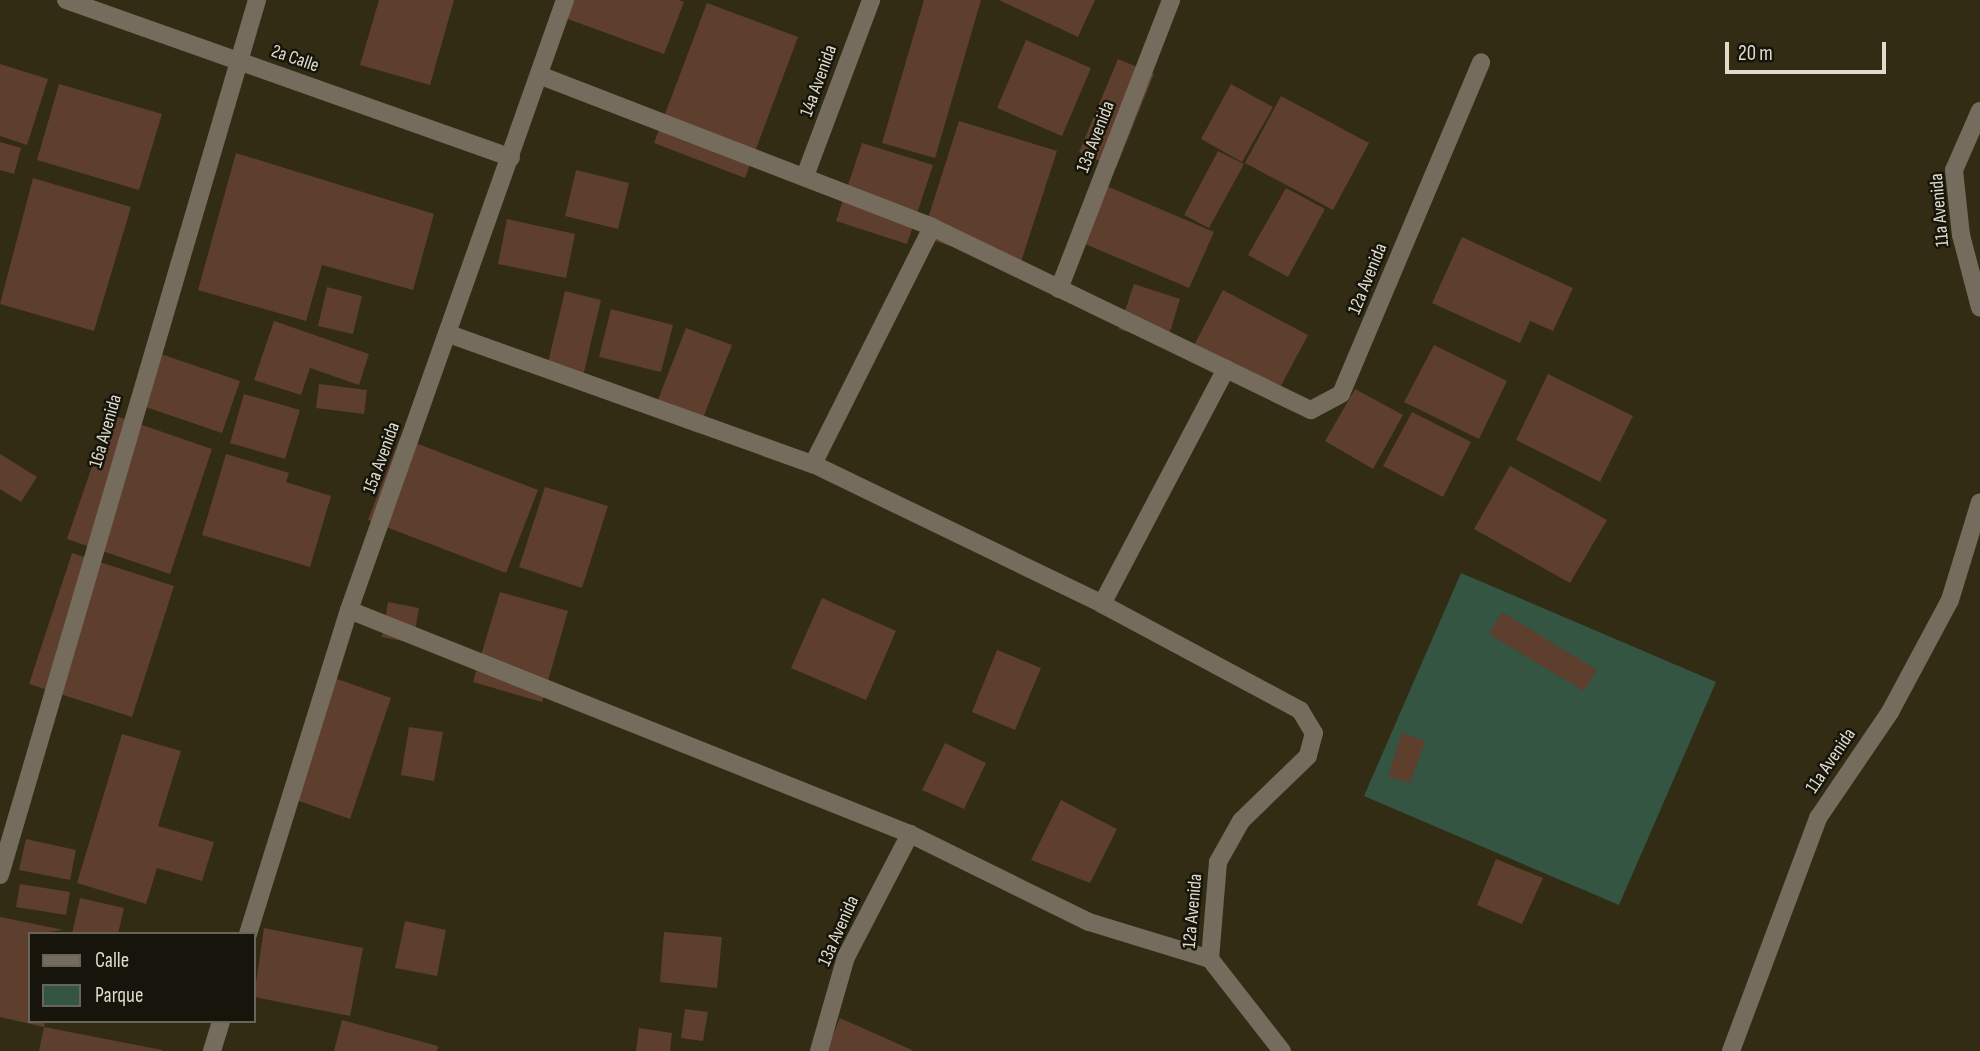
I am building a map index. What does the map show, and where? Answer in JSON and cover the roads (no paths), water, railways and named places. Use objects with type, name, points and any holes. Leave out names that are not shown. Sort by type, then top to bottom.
[{"type":"street","name":"2a Calle","points":[[65,0],[511,158]]},
{"type":"street","name":"16a Avenida","points":[[0,875],[235,60],[257,0]]},
{"type":"street","name":"15a Avenida","points":[[249,932],[349,610],[449,334],[565,0]]},
{"type":"street","name":"14a Avenida","points":[[805,176],[871,0]]},
{"type":"street","name":"13a Avenida","points":[[1059,289],[1171,0]]},
{"type":"street","name":"12a Avenida","points":[[1226,369],[1311,410],[1341,394],[1480,62]]},
{"type":"street","points":[[449,334],[813,464],[1102,604],[1226,369],[932,226],[539,75]]},
{"type":"street","name":"11a Avenida","points":[[1980,111],[1954,170],[1961,234],[1980,308]]},
{"type":"street","points":[[813,464],[932,226]]},
{"type":"street","name":"11a Avenida","points":[[1731,1051],[1818,818],[1890,712],[1950,600],[1980,502]]},
{"type":"street","name":"12a Avenida","points":[[1102,604],[1300,710],[1314,733],[1308,757],[1241,821],[1218,862],[1210,959]]},
{"type":"street","points":[[349,610],[910,834],[1089,922],[1210,959],[1282,1051]]},
{"type":"street","name":"13a Avenida","points":[[819,1051],[846,957],[910,834]]},
{"type":"street","points":[[212,1051],[220,1023]]}]
